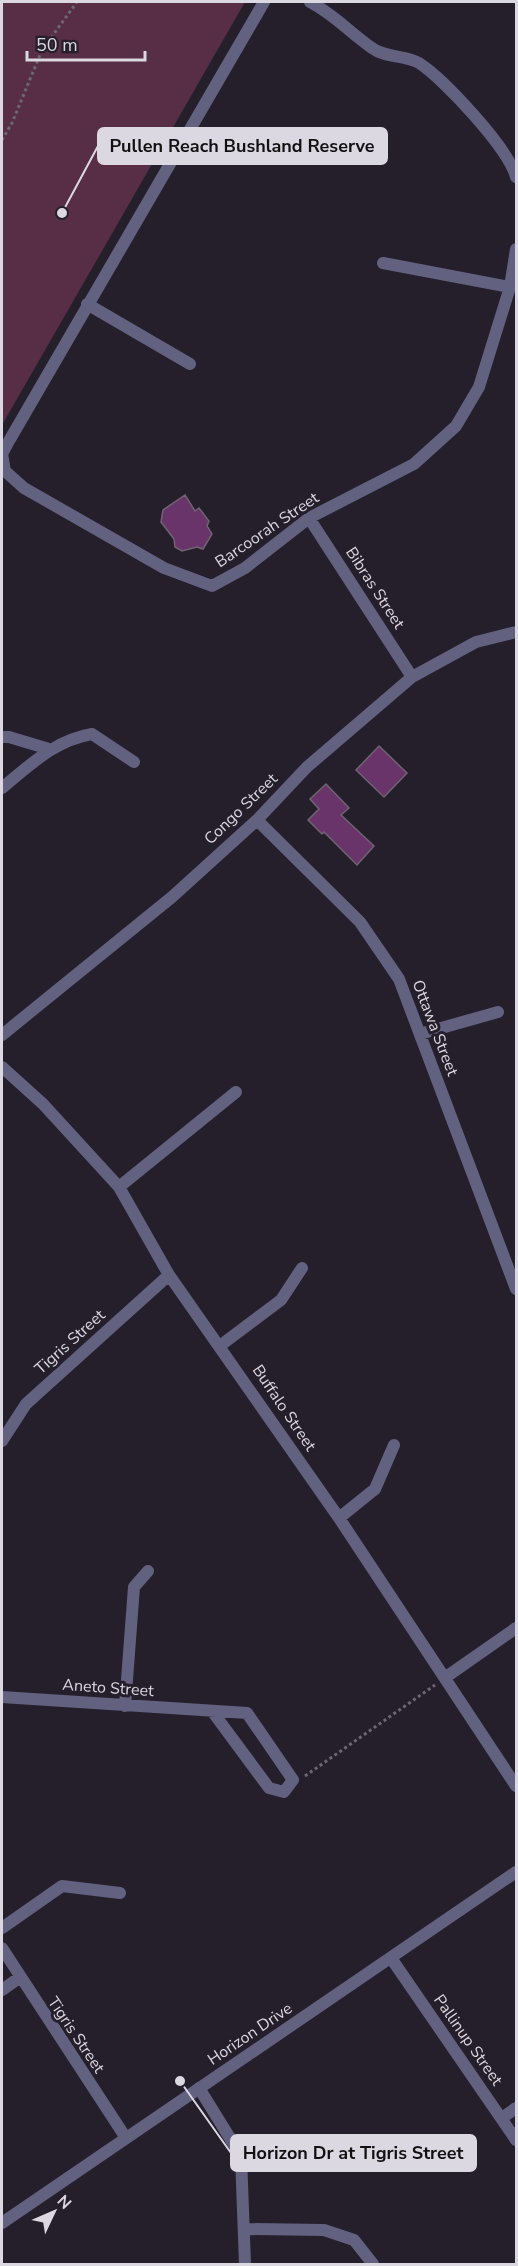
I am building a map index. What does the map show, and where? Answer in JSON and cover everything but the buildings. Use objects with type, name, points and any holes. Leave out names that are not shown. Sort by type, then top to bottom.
[{"type":"street","name":"Barcoorah Street","points":[[264,2],[2,454],[5,471],[24,488],[164,568],[212,586],[245,568],[309,518],[414,464],[456,426],[479,387],[510,287],[516,249]]},
{"type":"street","points":[[310,2],[333,14],[373,50],[419,62],[477,117],[514,166],[516,177]]},
{"type":"street","points":[[383,262],[510,287]]},
{"type":"street","points":[[87,304],[190,363]]},
{"type":"street","name":"Bibras Street","points":[[309,518],[412,677]]},
{"type":"street","name":"Congo Street","points":[[2,1035],[172,897],[257,820],[307,767],[412,677],[476,642],[516,632]]},
{"type":"street","points":[[2,788],[50,749],[74,736],[92,734],[134,762]]},
{"type":"street","points":[[2,737],[9,736],[50,749]]},
{"type":"street","name":"Ottawa Street","points":[[257,820],[360,922],[399,979],[516,1289]]},
{"type":"street","points":[[420,1034],[498,1012]]},
{"type":"street","name":"Buffalo Street","points":[[2,1067],[43,1104],[118,1187],[169,1275],[221,1345],[339,1518],[516,1786]]},
{"type":"street","points":[[118,1187],[236,1092]]},
{"type":"street","points":[[221,1345],[281,1300],[302,1268]]},
{"type":"street","name":"Tigris Street","points":[[2,1441],[26,1404],[169,1275]]},
{"type":"street","points":[[339,1518],[375,1489],[394,1445]]},
{"type":"street","points":[[125,1706],[134,1587],[148,1571]]},
{"type":"street","points":[[446,1677],[516,1628]]},
{"type":"street","name":"Aneto Street","points":[[2,1697],[247,1713],[292,1780]]},
{"type":"street","points":[[212,1711],[269,1788],[284,1792],[292,1780]]},
{"type":"street","name":"Horizon Drive","points":[[2,2223],[516,1872]]},
{"type":"street","points":[[2,1928],[62,1886],[120,1893]]},
{"type":"street","name":"Tigris Street","points":[[2,1948],[19,1978],[126,2138]]},
{"type":"street","name":"Pallinup Street","points":[[392,1958],[516,2140]]},
{"type":"street","points":[[2,1990],[19,1978]]},
{"type":"street","points":[[199,2088],[240,2156],[246,2229],[245,2265]]},
{"type":"street","points":[[502,2118],[516,2108]]},
{"type":"street","points":[[246,2229],[324,2230],[354,2240],[373,2265]]},
{"type":"path","points":[[2,140],[12,123],[42,50],[77,2]]},
{"type":"path","points":[[292,1780],[302,1778],[446,1677]]},
{"type":"shaded area","points":[[2,2],[245,2],[2,425]]},
{"type":"place","name":"Pullen Reach Bushland Reserve","points":[[62,213]]},
{"type":"place","name":"Horizon Dr at Tigris Street","points":[[180,2081]]}]
